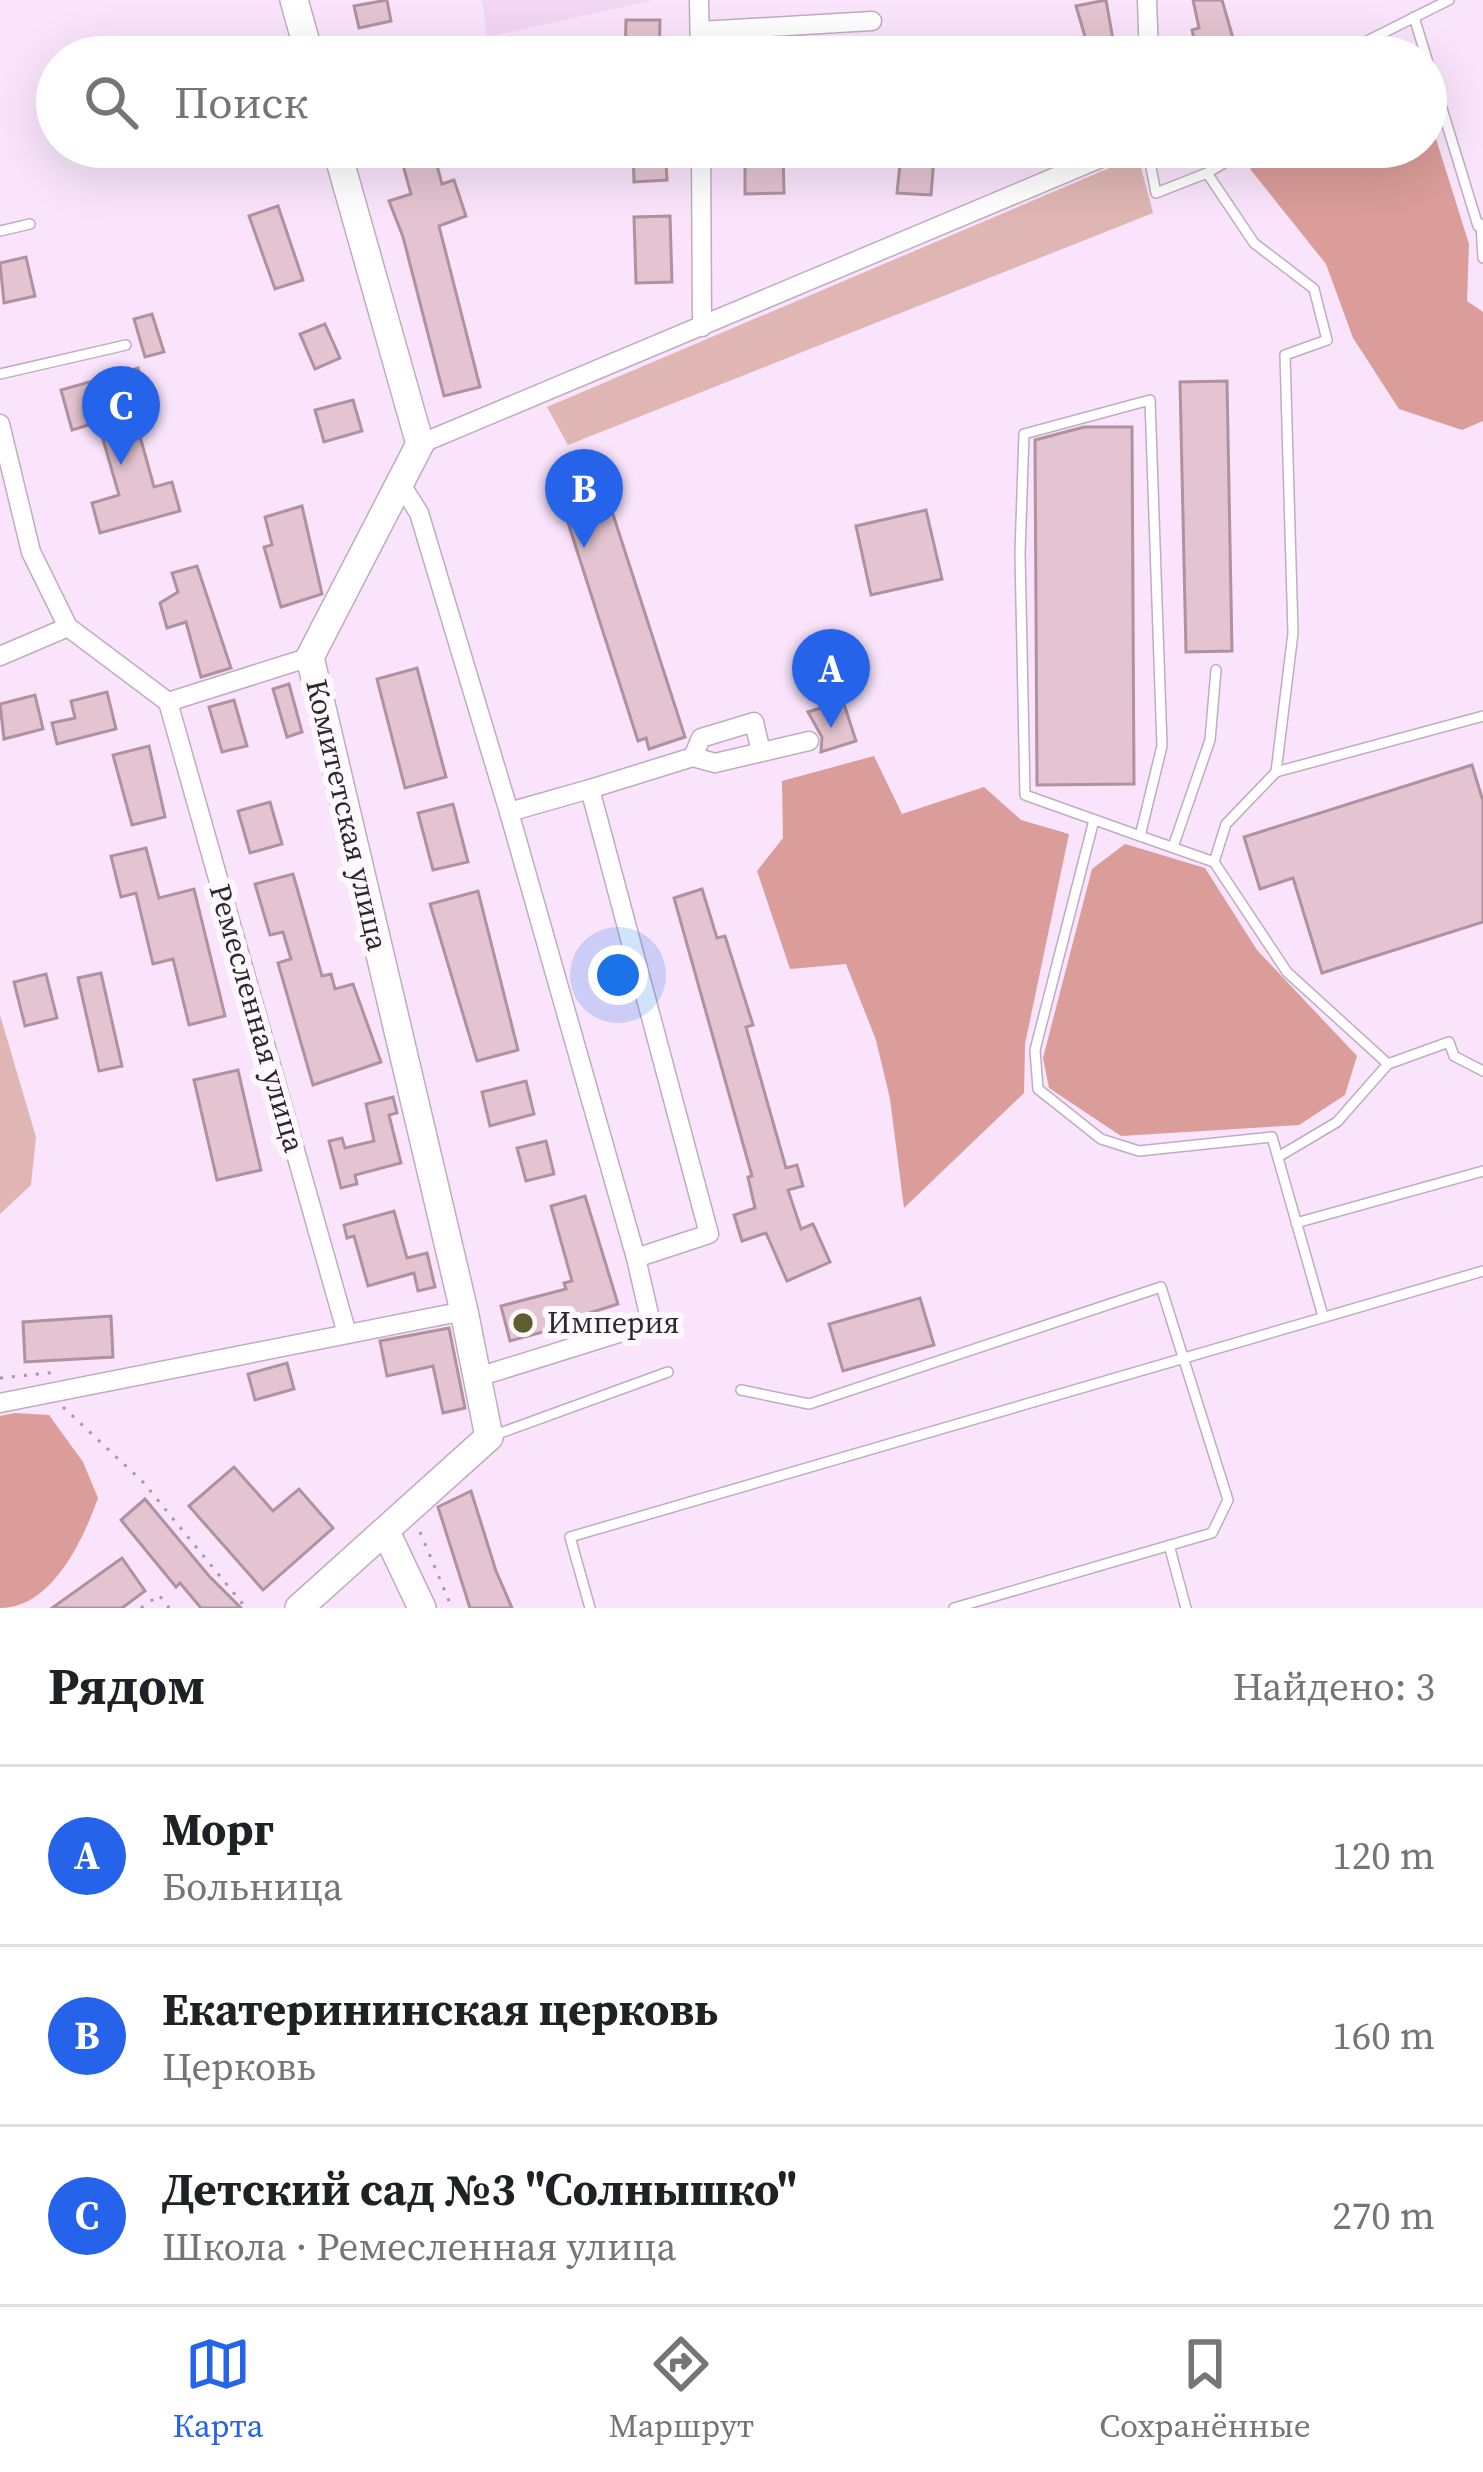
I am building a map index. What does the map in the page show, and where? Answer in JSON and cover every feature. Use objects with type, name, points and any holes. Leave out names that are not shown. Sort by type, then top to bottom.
[{"type":"street","points":[[294,0],[304,36]]},
{"type":"street","points":[[699,0],[700,36]]},
{"type":"street","points":[[1147,0],[1148,36]]},
{"type":"street","points":[[700,31],[872,21]]},
{"type":"street","points":[[342,168],[420,444],[1077,168]]},
{"type":"street","points":[[700,168],[702,327]]},
{"type":"street","points":[[0,424],[31,551],[68,627],[168,702],[310,657]]},
{"type":"street","name":"Комитетская улица","points":[[420,444],[310,657],[464,1311],[488,1437]]},
{"type":"street","points":[[402,486],[419,513],[509,812],[651,1323],[478,1377]]},
{"type":"street","points":[[0,656],[68,627]]},
{"type":"street","name":"Ремесленная улица","points":[[168,702],[347,1334]]},
{"type":"street","points":[[693,758],[701,738],[754,722],[761,752]]},
{"type":"street","points":[[509,812],[693,758],[715,764],[809,741]]},
{"type":"street","points":[[590,789],[710,1234],[636,1258]]},
{"type":"street","points":[[0,1403],[464,1311]]},
{"type":"street","points":[[299,1608],[488,1437]]},
{"type":"street","points":[[386,1532],[422,1608]]},
{"type":"lane","points":[[1376,36],[1448,0]]},
{"type":"lane","points":[[1414,17],[1420,36]]},
{"type":"lane","points":[[1447,121],[1480,225],[1483,258]]},
{"type":"lane","points":[[1152,168],[1156,193],[1215,168]]},
{"type":"lane","points":[[1207,173],[1254,243],[1314,289],[1327,340],[1286,355],[1294,633],[1276,772]]},
{"type":"lane","points":[[0,232],[30,224]]},
{"type":"lane","points":[[0,374],[126,345]]},
{"type":"lane","points":[[1140,836],[1162,746],[1150,400],[1024,434],[1020,553],[1025,796],[1214,862],[1287,972],[1388,1064]]},
{"type":"lane","points":[[1173,847],[1210,740],[1216,670]]},
{"type":"lane","points":[[1214,862],[1226,824],[1276,772],[1483,716]]},
{"type":"lane","points":[[1094,820],[1035,1050],[1038,1089],[1101,1139],[1139,1151],[1272,1137],[1323,1316]]},
{"type":"lane","points":[[1278,1157],[1337,1122],[1388,1064],[1449,1042],[1454,1057],[1483,1071]]},
{"type":"lane","points":[[1296,1223],[1483,1171]]},
{"type":"lane","points":[[590,1608],[570,1537],[1483,1271]]},
{"type":"lane","points":[[741,1390],[808,1404],[1161,1287],[1228,1500],[1213,1533],[954,1608]]},
{"type":"lane","points":[[488,1437],[668,1372]]},
{"type":"lane","points":[[1169,1545],[1186,1608]]},
{"type":"path","points":[[48,1394],[143,1482],[245,1608]]},
{"type":"path","points":[[410,1509],[452,1608]]},
{"type":"path","points":[[141,1608],[159,1594],[169,1608]]},
{"type":"shaded area","points":[[482,0],[654,0],[492,36],[487,36]]},
{"type":"shaded area","points":[[1110,168],[1141,168],[1153,213],[568,445],[547,407]]},
{"type":"shaded area","points":[[1445,168],[1469,244],[1467,301],[1483,312],[1483,421],[1462,430],[1399,409],[1353,338],[1326,264],[1250,169]]},
{"type":"shaded area","points":[[874,756],[902,814],[984,787],[1021,820],[1069,834],[1025,1044],[1024,1093],[904,1208],[890,1099],[876,1040],[846,964],[790,969],[757,871],[783,838],[782,781]]},
{"type":"shaded area","points":[[1125,844],[1205,868],[1257,950],[1357,1056],[1345,1095],[1299,1125],[1121,1136],[1049,1088],[1043,1058],[1092,869]]},
{"type":"shaded area","points":[[0,1015],[36,1137],[31,1185],[0,1214]]},
{"type":"shaded area","points":[[49,1415],[83,1462],[98,1498],[74,1551],[50,1584],[19,1605],[0,1608],[0,1416]]},
{"type":"building","points":[[387,0],[391,21],[359,28],[354,6]]},
{"type":"building","points":[[1106,0],[1112,36],[1085,36],[1076,6]]},
{"type":"building","points":[[1193,0],[1222,0],[1232,36],[1193,36],[1192,30],[1199,28]]},
{"type":"building","points":[[626,20],[660,20],[660,36],[626,36]]},
{"type":"building","points":[[404,168],[438,168],[442,184],[454,180],[466,216],[439,226],[480,387],[444,396],[403,237],[389,201],[411,194]]},
{"type":"building","points":[[634,168],[666,168],[667,180],[634,182]]},
{"type":"building","points":[[745,168],[783,168],[784,193],[745,194]]},
{"type":"building","points":[[900,168],[933,168],[931,195],[897,193]]},
{"type":"building","points":[[278,206],[303,280],[275,289],[249,216]]},
{"type":"building","points":[[670,216],[672,282],[636,283],[634,217]]},
{"type":"building","points":[[26,257],[35,296],[4,303],[0,263]]},
{"type":"building","points":[[152,314],[164,352],[145,357],[134,319]]},
{"type":"building","points":[[325,324],[340,358],[315,369],[300,334]]},
{"type":"building","points":[[138,368],[149,406],[133,411],[154,487],[172,482],[180,511],[100,533],[92,503],[119,495],[98,422],[72,430],[61,390]]},
{"type":"building","points":[[1227,381],[1232,651],[1186,652],[1180,382]]},
{"type":"building","points":[[353,400],[362,431],[324,442],[315,410]]},
{"type":"building","points":[[1084,427],[1132,427],[1134,784],[1037,785],[1035,440]]},
{"type":"building","points":[[599,471],[685,737],[649,749],[646,738],[638,741],[556,485]]},
{"type":"building","points":[[302,506],[322,594],[281,607],[264,547],[272,545],[265,517]]},
{"type":"building","points":[[926,510],[942,579],[871,595],[856,526]]},
{"type":"building","points":[[197,566],[231,668],[201,677],[186,622],[167,628],[160,603],[178,592],[172,573]]},
{"type":"building","points":[[417,668],[446,777],[405,788],[377,679]]},
{"type":"building","points":[[289,684],[302,732],[287,737],[273,689]]},
{"type":"building","points":[[107,692],[116,729],[57,744],[52,723],[75,718],[71,701]]},
{"type":"building","points":[[35,695],[43,729],[4,739],[0,704]]},
{"type":"building","points":[[234,700],[247,746],[222,752],[209,707]]},
{"type":"building","points":[[843,701],[856,741],[821,752],[822,737],[808,712]]},
{"type":"building","points":[[149,746],[165,817],[132,825],[113,755]]},
{"type":"building","points":[[1472,765],[1483,801],[1483,922],[1322,973],[1293,878],[1260,889],[1244,837]]},
{"type":"building","points":[[270,802],[282,844],[250,853],[238,811]]},
{"type":"building","points":[[453,804],[468,862],[433,870],[418,813]]},
{"type":"building","points":[[146,848],[159,898],[194,889],[225,1016],[189,1025],[173,959],[153,964],[136,893],[121,897],[111,856]]},
{"type":"building","points":[[293,874],[322,976],[331,974],[335,989],[353,984],[381,1062],[313,1085],[278,963],[291,959],[283,932],[270,935],[255,884]]},
{"type":"building","points":[[702,889],[717,938],[725,936],[753,1025],[746,1027],[786,1168],[797,1165],[803,1186],[788,1190],[801,1229],[813,1224],[830,1262],[787,1281],[766,1233],[742,1241],[734,1215],[755,1208],[748,1177],[752,1176],[674,898]]},
{"type":"building","points":[[478,891],[518,1050],[477,1061],[430,904]]},
{"type":"building","points":[[101,973],[122,1066],[99,1071],[78,978]]},
{"type":"building","points":[[46,974],[57,1018],[25,1026],[14,982]]},
{"type":"building","points":[[238,1070],[261,1170],[217,1180],[194,1080]]},
{"type":"building","points":[[526,1081],[534,1114],[490,1126],[482,1092]]},
{"type":"building","points":[[393,1097],[397,1113],[389,1115],[401,1163],[355,1175],[357,1184],[341,1188],[329,1141],[342,1138],[345,1148],[374,1141],[366,1104]]},
{"type":"building","points":[[546,1141],[554,1174],[526,1181],[517,1148]]},
{"type":"building","points":[[585,1196],[618,1304],[564,1321],[565,1326],[510,1341],[501,1306],[566,1289],[564,1283],[572,1281],[551,1206]]},
{"type":"building","points":[[394,1211],[407,1258],[427,1253],[435,1287],[418,1291],[414,1273],[368,1286],[354,1236],[347,1238],[344,1225]]},
{"type":"building","points":[[920,1298],[934,1345],[843,1371],[829,1324]]},
{"type":"building","points":[[111,1316],[113,1357],[25,1362],[23,1322]]},
{"type":"building","points":[[449,1328],[465,1408],[443,1413],[433,1366],[387,1376],[380,1341]]},
{"type":"building","points":[[287,1363],[294,1389],[255,1400],[248,1374]]},
{"type":"building","points":[[234,1467],[273,1511],[299,1489],[333,1528],[263,1590],[189,1506]]},
{"type":"building","points":[[471,1491],[512,1608],[470,1608],[438,1507]]},
{"type":"building","points":[[145,1499],[241,1608],[201,1608],[180,1583],[176,1587],[121,1520]]},
{"type":"building","points":[[122,1558],[145,1591],[122,1608],[52,1608]]},
{"type":"place","name":"Детский сад №3 \"Солнышко\"","points":[[121,465]]},
{"type":"place","name":"Екатерининская церковь","points":[[584,548]]},
{"type":"place","name":"Морг","points":[[831,728]]},
{"type":"place","name":"Империя","points":[[523,1323]]}]
